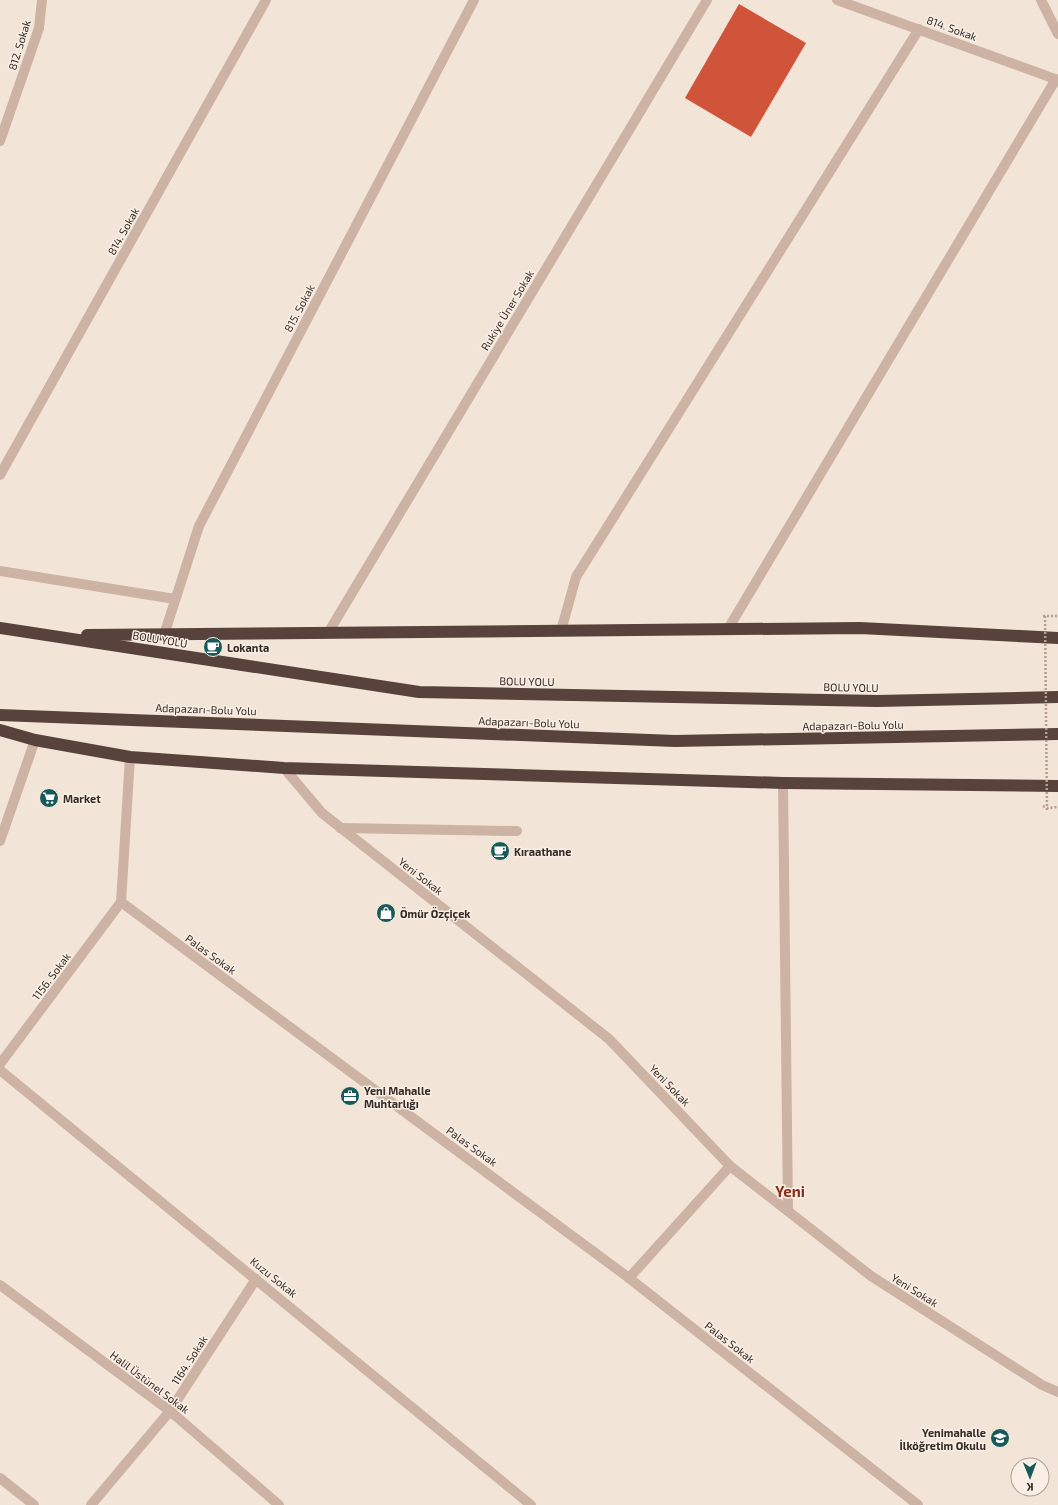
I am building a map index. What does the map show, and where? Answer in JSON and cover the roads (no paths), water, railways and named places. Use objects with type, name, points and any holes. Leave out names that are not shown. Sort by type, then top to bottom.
[{"type":"highway","name":"BOLU YOLU","points":[[0,628],[420,692],[877,701],[1058,696]]},
{"type":"highway","points":[[52,636],[860,628],[1058,638]]},
{"type":"highway","name":"Adapazarı-Bolu Yolu","points":[[0,715],[675,741],[1058,734]]},
{"type":"highway","points":[[0,730],[35,740],[130,757],[284,768],[783,783],[1058,786]]},
{"type":"street","name":"812. Sokak","points":[[0,141],[39,28],[42,0]]},
{"type":"street","name":"814. Sokak","points":[[0,474],[266,0]]},
{"type":"street","name":"815. Sokak","points":[[164,635],[199,526],[474,0]]},
{"type":"street","name":"Rukiye Üner Sokak","points":[[328,633],[707,0]]},
{"type":"street","name":"814. Sokak","points":[[836,0],[1057,79]]},
{"type":"street","points":[[1042,0],[1058,34]]},
{"type":"street","points":[[561,631],[576,577],[919,29]]},
{"type":"street","points":[[728,629],[1057,79]]},
{"type":"street","points":[[0,571],[175,599]]},
{"type":"street","points":[[0,841],[35,740]]},
{"type":"street","points":[[121,902],[130,757]]},
{"type":"street","name":"Yeni Sokak","points":[[284,768],[322,813],[609,1039],[730,1166],[871,1276],[1042,1385],[1058,1392]]},
{"type":"street","points":[[783,783],[788,1211]]},
{"type":"street","points":[[340,828],[517,831]]},
{"type":"street","name":"1156. Sokak","points":[[0,1064],[121,902]]},
{"type":"street","name":"Palas Sokak","points":[[121,902],[629,1278],[918,1505]]},
{"type":"street","name":"Kuzu Sokak","points":[[0,1070],[256,1278],[531,1505]]},
{"type":"street","points":[[629,1278],[730,1166]]},
{"type":"street","name":"1164. Sokak","points":[[91,1505],[170,1411],[256,1278]]},
{"type":"street","name":"Halil Üstünel Sokak","points":[[0,1286],[170,1411],[279,1505]]},
{"type":"street","points":[[0,1478],[34,1505]]},
{"type":"place","name":"Lokanta","points":[[213,647]]},
{"type":"place","name":"Market","points":[[49,798]]},
{"type":"place","name":"Kıraathane","points":[[500,851]]},
{"type":"place","name":"Ömür Özçiçek","points":[[386,913]]},
{"type":"place","name":"Yeni Mahalle Muhtarlığı","points":[[350,1096]]},
{"type":"place","name":"Yenimahalle İlköğretim Okulu","points":[[1000,1438]]},
{"type":"district","name":"Yeni","points":[[790,1191]]}]
